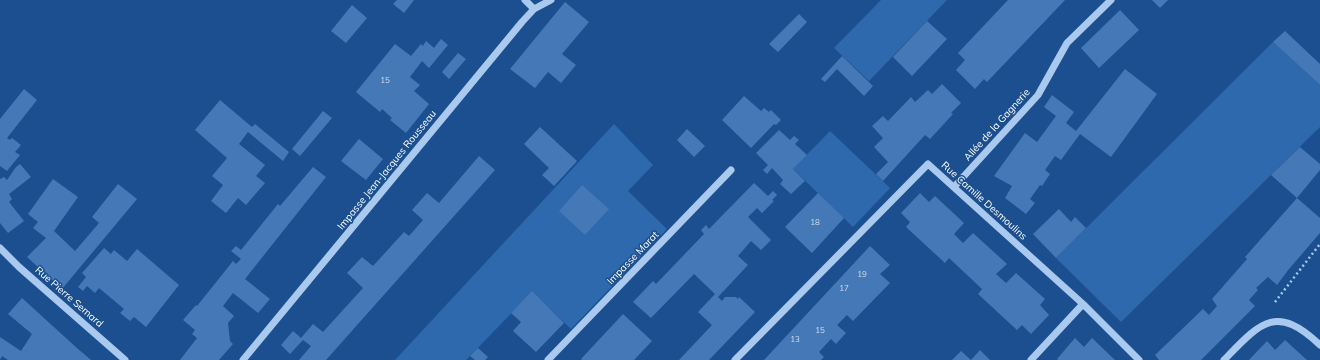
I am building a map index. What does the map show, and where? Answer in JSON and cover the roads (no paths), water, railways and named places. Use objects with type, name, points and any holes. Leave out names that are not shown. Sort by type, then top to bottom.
[{"type":"street","points":[[525,0],[534,9]]},
{"type":"street","name":"Impasse Jean-Jacques Rousseau","points":[[243,360],[522,22],[534,9],[551,0]]},
{"type":"street","name":"Allée de la Gagnerie","points":[[954,187],[1038,95],[1067,43],[1111,0]]},
{"type":"street","name":"Rue Camille Desmoulins","points":[[735,360],[928,164],[1083,304],[1139,360]]},
{"type":"street","name":"Impasse Marat","points":[[548,360],[732,170]]},
{"type":"street","name":"Rue Pierre Semard","points":[[0,248],[19,267],[125,360]]},
{"type":"street","points":[[1031,360],[1083,304]]},
{"type":"street","points":[[1224,360],[1250,333],[1261,325],[1274,321],[1295,325],[1320,345]]}]
